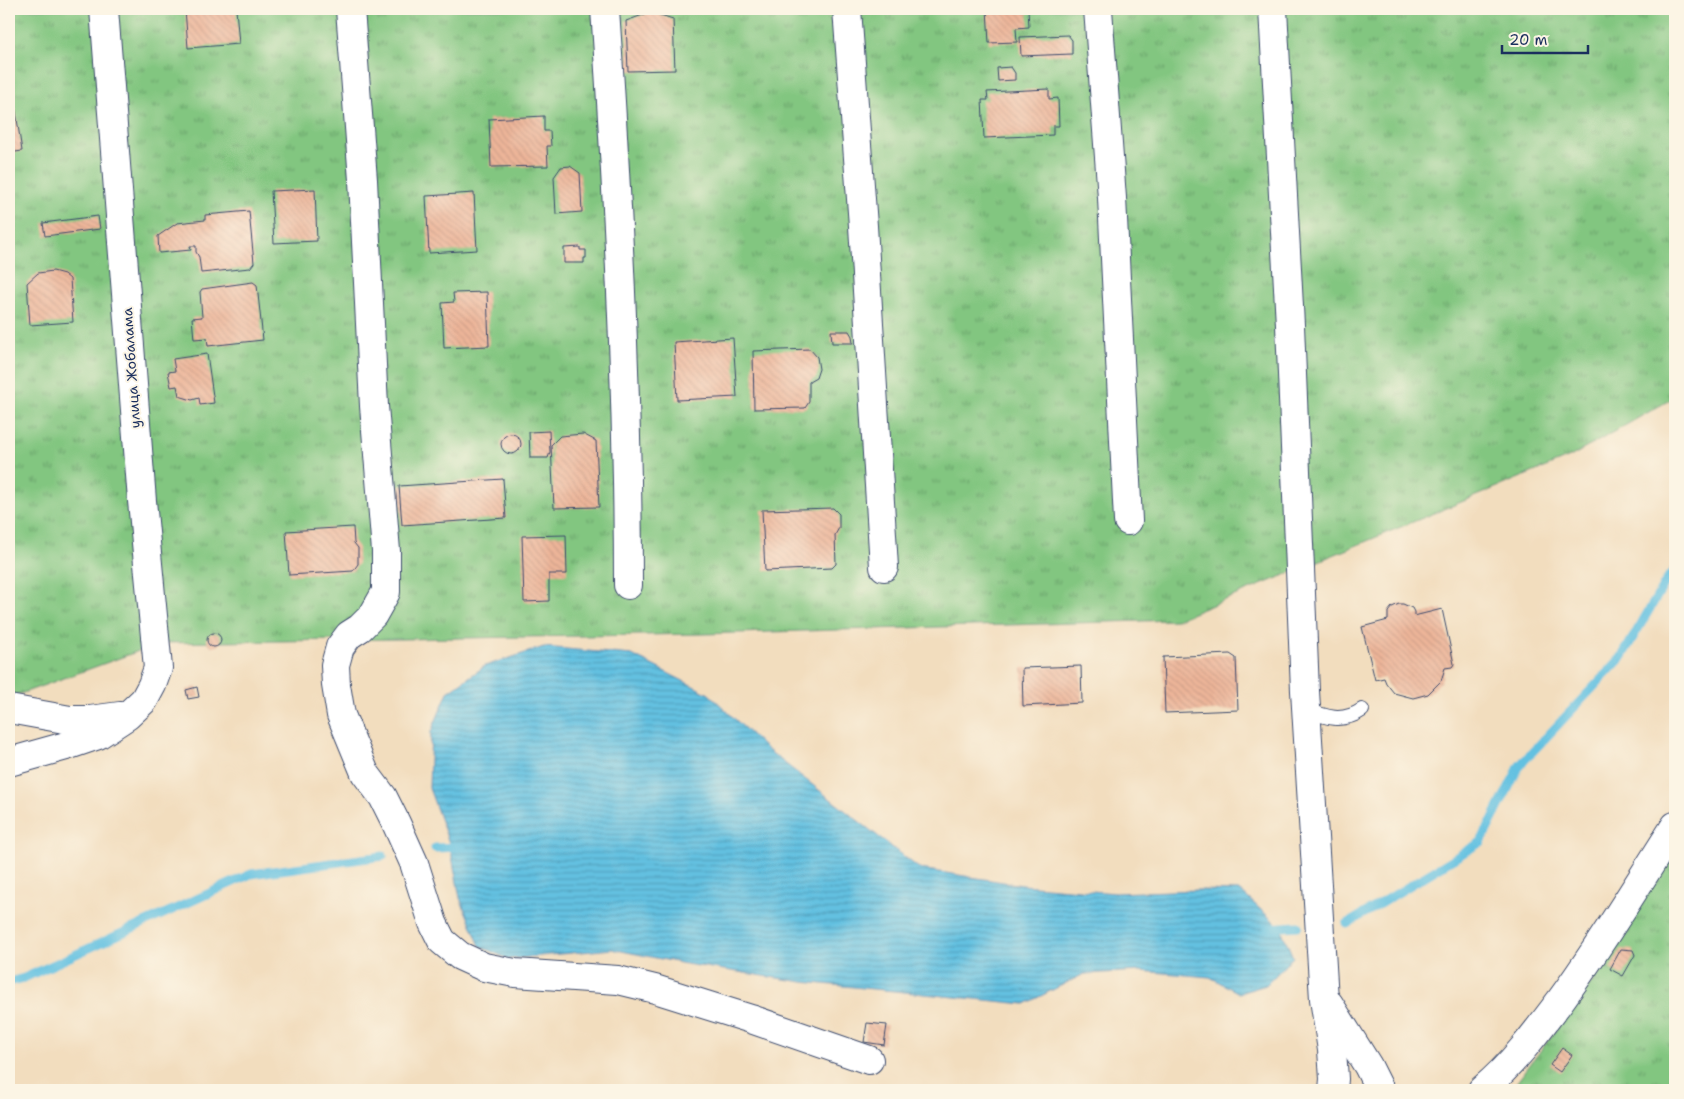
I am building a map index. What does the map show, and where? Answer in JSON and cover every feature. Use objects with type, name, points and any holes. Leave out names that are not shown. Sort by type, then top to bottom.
[{"type":"street","name":"улица Жобалама","points":[[9,762],[98,735],[127,716],[144,700],[158,668],[140,482],[104,9]]},
{"type":"street","points":[[350,9],[363,180],[374,406],[386,551],[386,592],[372,615],[360,628],[349,635],[340,647],[335,665],[336,685],[341,715],[365,773],[382,797],[414,863],[432,923],[442,941],[460,956],[484,966],[515,973],[618,980],[751,1019],[869,1060]]},
{"type":"street","points":[[605,9],[613,123],[624,368],[628,471],[628,585]]},
{"type":"street","points":[[847,9],[863,226],[884,567]]},
{"type":"street","points":[[1098,9],[1112,198],[1128,521]]},
{"type":"street","points":[[1273,9],[1289,306],[1306,709],[1324,999],[1332,1050],[1333,1090]]},
{"type":"street","points":[[9,709],[70,720],[127,716]]},
{"type":"street","points":[[1482,1090],[1496,1078],[1535,1036],[1586,966],[1675,826]]},
{"type":"street","points":[[1324,999],[1335,1012],[1368,1066],[1380,1090]]},
{"type":"lane","points":[[1306,709],[1322,716],[1341,718],[1353,716],[1362,710]]},
{"type":"green space","points":[[9,9],[1675,9],[1675,397],[1570,457],[1176,620],[704,634],[161,643],[9,698]]},
{"type":"green space","points":[[1675,834],[1675,1090],[1511,1090],[1621,943]]},
{"type":"water","points":[[544,647],[632,655],[709,694],[764,747],[920,869],[1022,885],[1115,893],[1199,890],[1240,891],[1280,927],[1293,957],[1266,985],[1239,993],[1210,977],[1141,971],[1084,974],[1025,1004],[803,982],[686,964],[612,949],[508,959],[480,946],[460,898],[450,846],[429,788],[431,732],[448,692],[485,666]]},
{"type":"building","points":[[185,9],[236,9],[239,44],[188,48]]},
{"type":"building","points":[[987,9],[1028,9],[1029,27],[1016,28],[1017,42],[989,43]]},
{"type":"building","points":[[651,12],[673,19],[675,70],[628,71],[626,21]]},
{"type":"building","points":[[1068,35],[1072,40],[1072,54],[1021,56],[1020,37]]},
{"type":"building","points":[[1011,67],[1015,73],[1015,80],[998,81],[997,68]]},
{"type":"building","points":[[9,87],[12,87],[22,151],[9,153]]},
{"type":"building","points":[[1049,89],[1049,99],[1058,98],[1059,126],[1053,126],[1053,135],[984,138],[982,100],[988,100],[987,92]]},
{"type":"building","points":[[544,116],[544,131],[550,131],[551,146],[547,146],[548,166],[491,167],[489,119]]},
{"type":"building","points":[[570,166],[580,173],[582,212],[556,214],[554,177],[561,167]]},
{"type":"building","points":[[315,189],[317,241],[274,243],[271,191]]},
{"type":"building","points":[[474,193],[477,250],[429,253],[426,196]]},
{"type":"building","points":[[249,211],[254,263],[250,268],[201,273],[196,246],[190,246],[191,250],[159,253],[158,236],[177,223],[205,220],[205,215]]},
{"type":"building","points":[[98,216],[100,229],[45,236],[43,223]]},
{"type":"building","points":[[580,247],[580,250],[586,250],[584,263],[564,263],[564,248]]},
{"type":"building","points":[[53,271],[64,274],[70,279],[73,322],[30,325],[27,283],[38,273]]},
{"type":"building","points":[[253,282],[257,285],[263,340],[208,346],[207,338],[194,339],[192,318],[202,317],[200,292],[202,289]]},
{"type":"building","points":[[487,292],[489,346],[444,348],[442,303],[454,302],[453,293]]},
{"type":"building","points":[[831,331],[849,331],[853,343],[832,343]]},
{"type":"building","points":[[733,338],[737,397],[677,400],[674,342]]},
{"type":"building","points":[[810,349],[817,357],[819,369],[816,378],[809,382],[809,402],[805,408],[754,409],[753,351]]},
{"type":"building","points":[[207,354],[214,403],[200,405],[199,398],[192,400],[179,396],[177,386],[171,387],[168,372],[175,371],[173,359]]},
{"type":"building","points":[[549,431],[550,452],[548,458],[530,458],[529,432]]},
{"type":"building","points":[[511,434],[518,437],[521,444],[518,451],[511,454],[504,451],[501,444],[504,437]]},
{"type":"building","points":[[583,434],[596,441],[599,507],[554,508],[551,445],[560,436]]},
{"type":"building","points":[[503,479],[506,518],[402,525],[399,486]]},
{"type":"building","points":[[833,508],[839,514],[839,528],[835,535],[836,564],[832,568],[765,571],[762,510]]},
{"type":"building","points":[[353,527],[354,543],[358,548],[358,564],[353,571],[289,575],[286,531]]},
{"type":"building","points":[[566,535],[567,574],[549,574],[549,601],[524,602],[522,536]]},
{"type":"building","points":[[1399,604],[1412,608],[1414,616],[1442,609],[1454,664],[1452,667],[1445,668],[1441,681],[1428,694],[1413,698],[1394,693],[1384,678],[1375,680],[1362,627],[1388,620],[1388,612],[1392,607]]},
{"type":"building","points":[[214,633],[219,635],[221,640],[219,645],[214,647],[209,645],[207,640],[209,635]]},
{"type":"building","points":[[1230,654],[1236,658],[1238,710],[1165,713],[1163,657]]},
{"type":"building","points":[[1081,666],[1082,703],[1023,706],[1022,668]]},
{"type":"building","points":[[197,687],[199,697],[188,699],[186,690]]},
{"type":"building","points":[[1621,949],[1633,950],[1635,955],[1623,976],[1610,969]]},
{"type":"building","points":[[867,1023],[887,1025],[884,1045],[864,1042]]},
{"type":"building","points":[[1562,1048],[1572,1055],[1560,1072],[1550,1065]]},
{"type":"waterway","points":[[1347,924],[1481,842],[1520,765],[1621,658],[1669,576],[1675,570]]},
{"type":"waterway","points":[[435,848],[462,847]]},
{"type":"waterway","points":[[9,982],[24,978],[251,874],[383,856]]},
{"type":"waterway","points":[[1268,928],[1298,926]]}]
